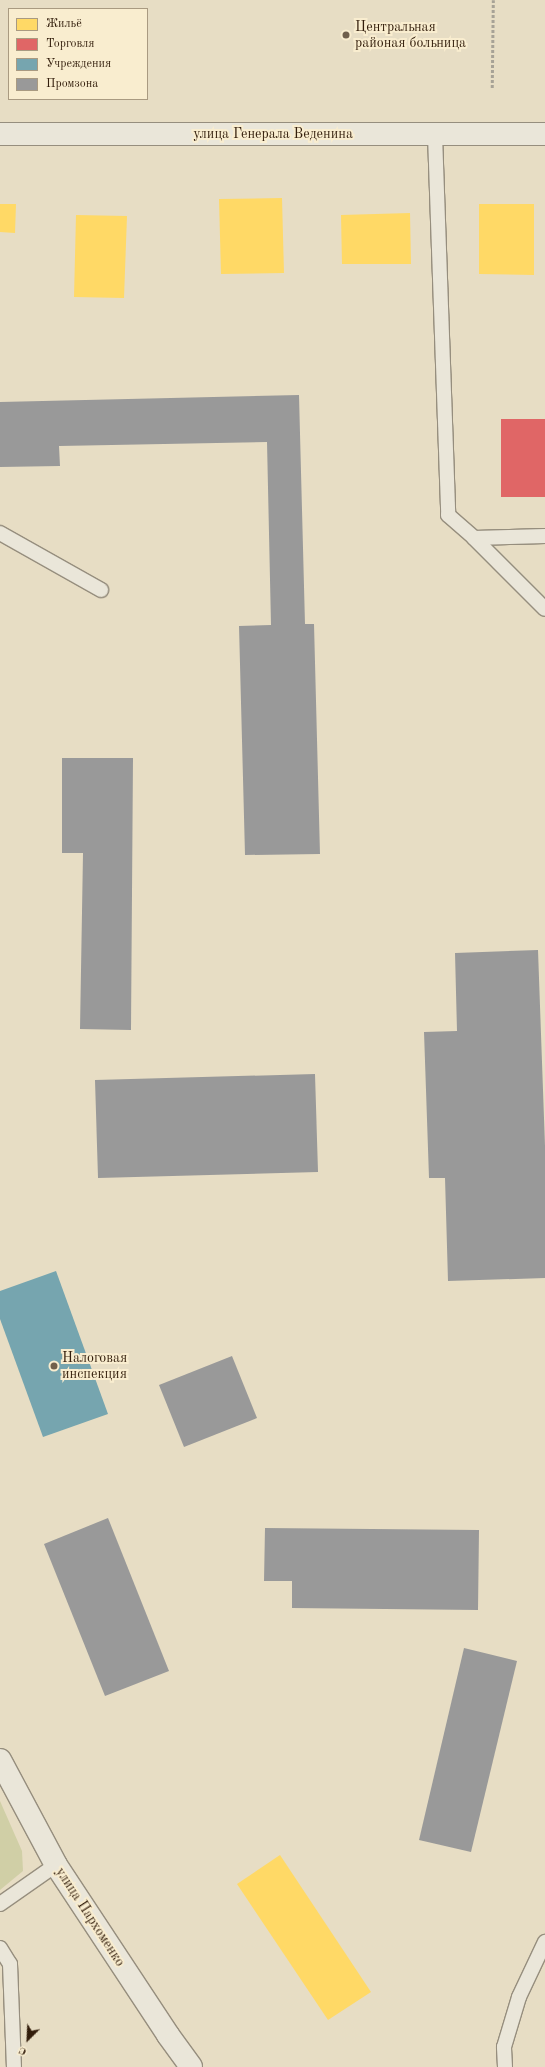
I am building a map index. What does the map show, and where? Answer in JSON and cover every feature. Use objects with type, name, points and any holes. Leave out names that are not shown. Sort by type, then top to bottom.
[{"type":"street","name":"улица Генерала Веденина","points":[[0,134],[545,134]]},
{"type":"street","name":"улица Пархоменко","points":[[0,1760],[56,1865],[191,2067]]},
{"type":"lane","points":[[434,135],[448,515],[474,538],[545,609]]},
{"type":"lane","points":[[0,533],[101,590]]},
{"type":"lane","points":[[474,538],[545,536]]},
{"type":"lane","points":[[0,1904],[56,1865]]},
{"type":"lane","points":[[505,2067],[504,2047],[519,1997],[545,1942]]},
{"type":"lane","points":[[0,1948],[10,1964],[14,2067]]},
{"type":"path","points":[[492,88],[493,0]]},
{"type":"green space","points":[[0,1801],[22,1851],[23,1871],[0,1890]]},
{"type":"building: Жильё","points":[[282,198],[284,273],[221,274],[219,199]]},
{"type":"building: Жильё","points":[[0,204],[16,204],[15,233],[0,232]]},
{"type":"building: Жильё","points":[[479,204],[534,204],[534,275],[479,274]]},
{"type":"building: Жильё","points":[[410,213],[411,264],[342,264],[341,215]]},
{"type":"building: Жильё","points":[[76,215],[127,216],[124,298],[74,297]]},
{"type":"building: Жильё","points":[[280,1855],[371,1992],[328,2020],[237,1884]]},
{"type":"building: Торговля","points":[[501,419],[545,419],[545,497],[501,497]]},
{"type":"building: Учреждения","name":"Налоговая инспекция","points":[[56,1271],[108,1414],[43,1437],[0,1319],[0,1291]]},
{"type":"building: Промзона","points":[[299,395],[305,624],[314,624],[320,854],[245,855],[239,626],[271,625],[267,442],[59,446],[60,466],[0,467],[0,402]]},
{"type":"building: Промзона","points":[[62,758],[133,758],[131,1030],[80,1029],[83,853],[62,853]]},
{"type":"building: Промзона","points":[[538,950],[545,1146],[545,1278],[448,1281],[445,1178],[429,1178],[424,1032],[457,1031],[455,953]]},
{"type":"building: Промзона","points":[[315,1074],[318,1172],[98,1178],[95,1080]]},
{"type":"building: Промзона","points":[[232,1356],[257,1418],[184,1447],[159,1385]]},
{"type":"building: Промзона","points":[[108,1518],[169,1671],[105,1696],[44,1544]]},
{"type":"building: Промзона","points":[[265,1528],[479,1530],[478,1610],[292,1608],[292,1581],[264,1581]]},
{"type":"building: Промзона","points":[[464,1648],[517,1661],[471,1852],[419,1840]]},
{"type":"place","name":"Центральная районая больница","points":[[346,35]]},
{"type":"place","name":"Налоговая инспекция","points":[[54,1366]]}]
